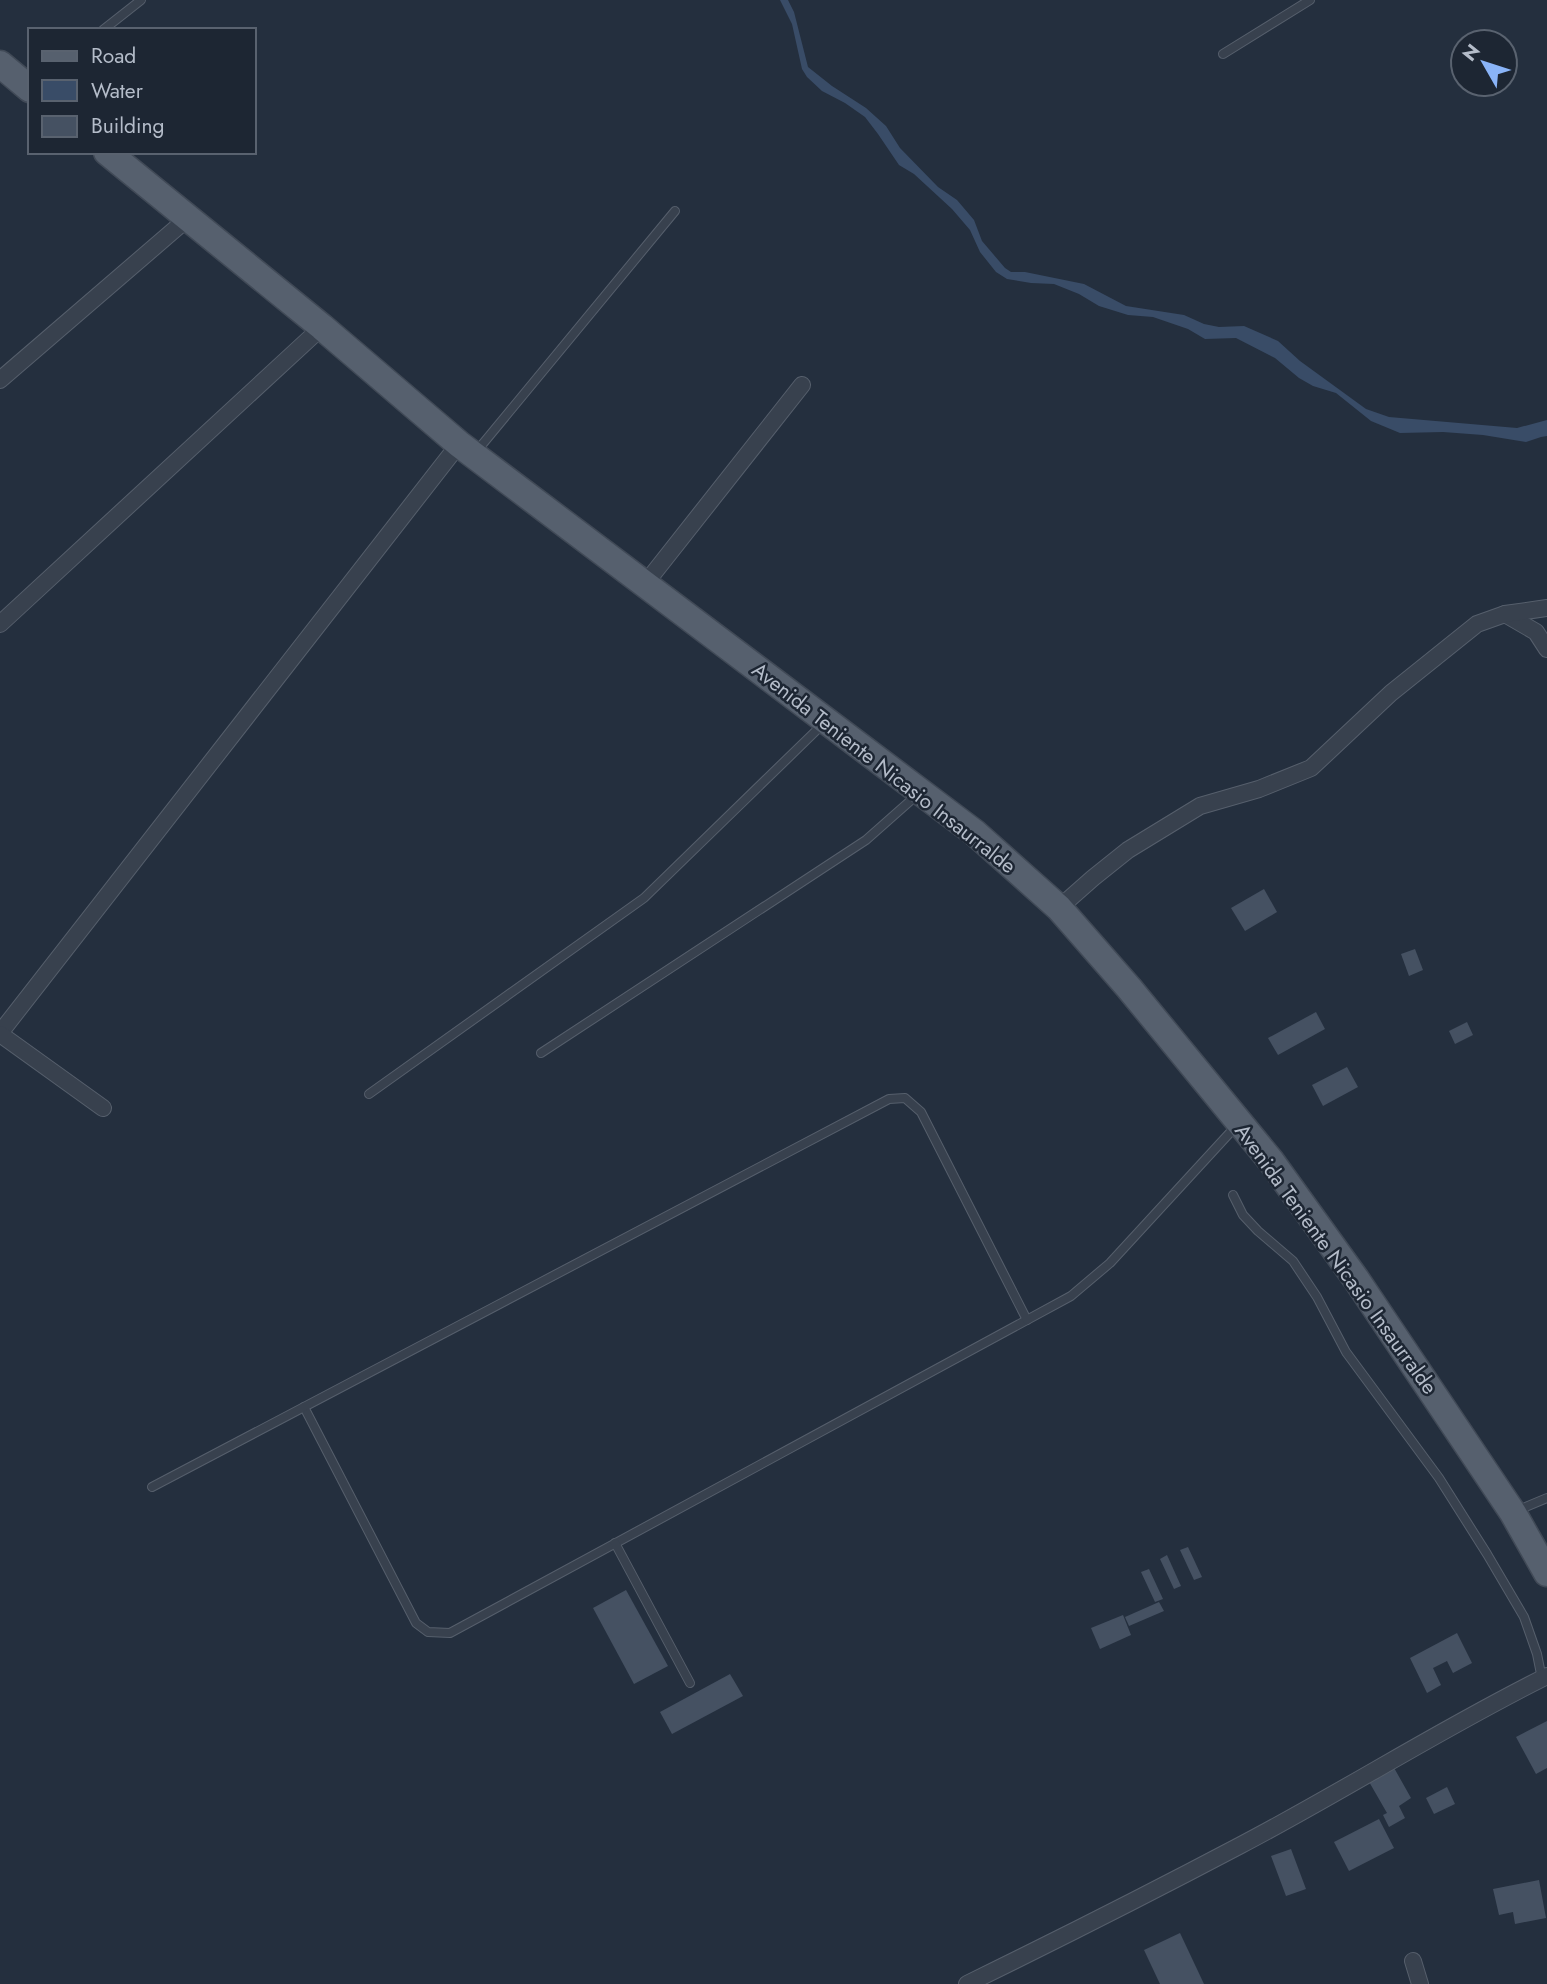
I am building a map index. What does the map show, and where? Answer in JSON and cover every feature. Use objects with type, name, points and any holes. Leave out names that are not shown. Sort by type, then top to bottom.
[{"type":"main road","name":"Avenida Teniente Nicasio Insaurralde","points":[[109,154],[322,327],[466,449],[975,833],[1059,908],[1129,988],[1271,1161],[1356,1279],[1513,1513],[1547,1573]]},
{"type":"street","points":[[0,380],[188,218]]},
{"type":"street","points":[[0,624],[322,327]]},
{"type":"street","points":[[645,584],[802,385]]},
{"type":"street","points":[[103,1108],[0,1033],[466,449]]},
{"type":"street","points":[[1059,908],[1128,850],[1200,806],[1259,789],[1311,768],[1430,660],[1477,624],[1505,614],[1547,608]]},
{"type":"street","points":[[1505,614],[1536,632],[1547,649]]},
{"type":"street","points":[[967,1984],[1241,1846],[1433,1736],[1545,1681]]},
{"type":"street","points":[[1413,1961],[1420,1984]]},
{"type":"lane","points":[[106,28],[141,0]]},
{"type":"lane","points":[[1223,54],[1310,0]]},
{"type":"lane","points":[[466,449],[675,211]]},
{"type":"lane","points":[[369,1094],[644,898],[826,720]]},
{"type":"lane","points":[[541,1052],[866,840],[920,792]]},
{"type":"lane","points":[[152,1487],[889,1099],[905,1098],[921,1112],[1027,1320]]},
{"type":"lane","points":[[304,1407],[416,1623],[428,1632],[450,1633],[1071,1296],[1110,1263],[1239,1123]]},
{"type":"lane","points":[[1233,1195],[1243,1215],[1293,1261],[1317,1297],[1346,1352],[1439,1478],[1524,1618],[1545,1681]]},
{"type":"lane","points":[[1513,1513],[1547,1498]]},
{"type":"lane","points":[[615,1543],[690,1683]]},
{"type":"water","points":[[780,0],[788,0],[794,12],[808,67],[866,108],[886,126],[900,148],[938,187],[957,200],[974,220],[982,241],[1011,272],[1025,272],[1084,284],[1126,306],[1184,315],[1219,327],[1244,326],[1278,341],[1300,361],[1366,409],[1389,417],[1517,428],[1547,420],[1547,436],[1526,442],[1443,432],[1400,433],[1371,421],[1336,393],[1313,386],[1275,358],[1236,338],[1205,339],[1188,329],[1153,317],[1128,315],[1099,306],[1054,284],[1007,279],[996,272],[980,252],[970,230],[952,209],[914,174],[899,165],[865,117],[822,91],[807,77],[802,69],[792,24]]},
{"type":"building","points":[[1264,889],[1277,912],[1245,931],[1231,908]]},
{"type":"building","points":[[1415,949],[1423,970],[1409,976],[1401,954]]},
{"type":"building","points":[[1316,1012],[1325,1029],[1278,1055],[1268,1038]]},
{"type":"building","points":[[1467,1022],[1473,1035],[1455,1044],[1449,1031]]},
{"type":"building","points":[[1347,1067],[1358,1087],[1323,1106],[1312,1085]]},
{"type":"building","points":[[1188,1547],[1202,1577],[1194,1580],[1180,1550]]},
{"type":"building","points":[[1167,1555],[1181,1586],[1174,1589],[1160,1559]]},
{"type":"building","points":[[1149,1569],[1163,1599],[1155,1602],[1141,1572]]},
{"type":"building","points":[[626,1590],[668,1666],[634,1684],[593,1608]]},
{"type":"building","points":[[1159,1602],[1164,1611],[1129,1626],[1125,1617]]},
{"type":"building","points":[[1123,1615],[1131,1635],[1100,1649],[1091,1628]]},
{"type":"building","points":[[1457,1633],[1472,1663],[1453,1673],[1447,1661],[1433,1668],[1441,1685],[1427,1693],[1410,1658]]},
{"type":"building","points":[[730,1674],[743,1696],[672,1734],[660,1712]]},
{"type":"building","points":[[1547,1721],[1547,1768],[1536,1774],[1516,1737]]},
{"type":"building","points":[[1393,1766],[1411,1798],[1399,1806],[1405,1818],[1389,1827],[1383,1815],[1387,1813],[1368,1780]]},
{"type":"building","points":[[1447,1787],[1455,1804],[1434,1814],[1426,1798]]},
{"type":"building","points":[[1379,1819],[1394,1848],[1349,1871],[1334,1842]]},
{"type":"building","points":[[1291,1849],[1306,1889],[1286,1896],[1271,1856]]},
{"type":"building","points":[[1539,1880],[1546,1918],[1515,1924],[1513,1912],[1499,1915],[1493,1889]]},
{"type":"building","points":[[1180,1933],[1204,1984],[1160,1984],[1144,1950]]}]
